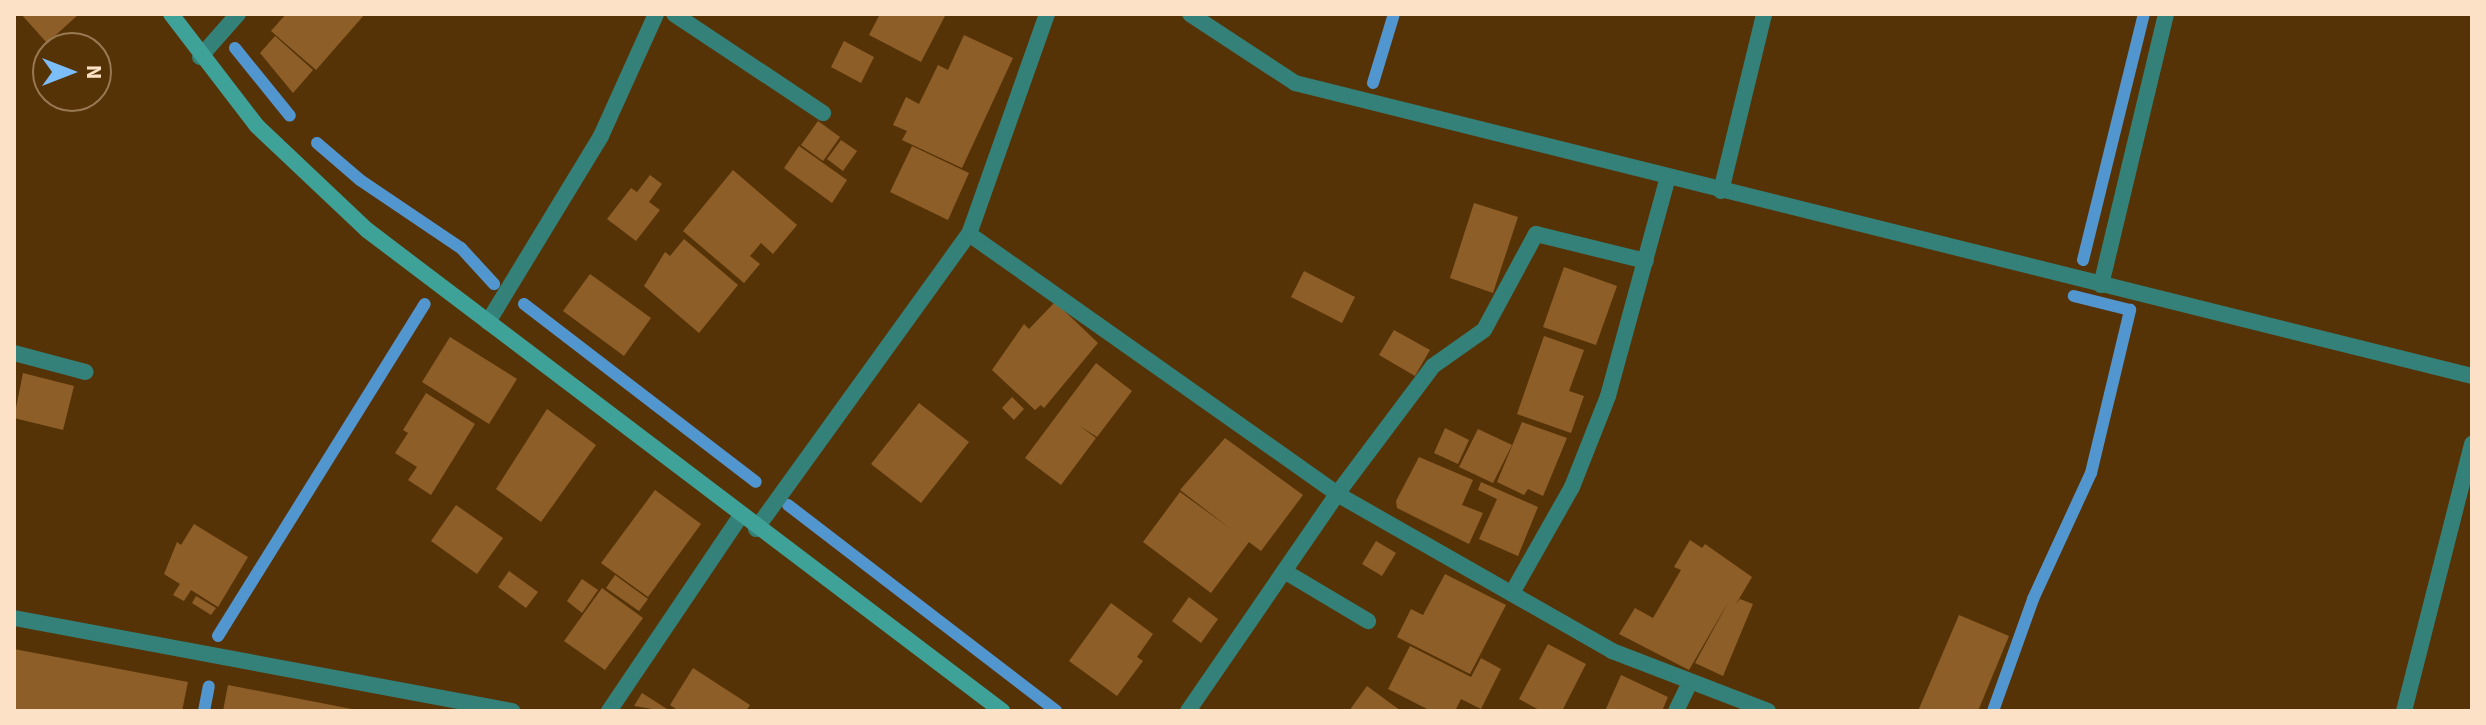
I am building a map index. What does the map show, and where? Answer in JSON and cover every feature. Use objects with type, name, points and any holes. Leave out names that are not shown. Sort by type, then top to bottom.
[{"type":"street","points":[[171,14],[200,57],[307,178],[740,517],[1002,711]]},
{"type":"street","points":[[200,57],[238,14]]},
{"type":"street","points":[[488,322],[601,136],[656,14]]},
{"type":"street","points":[[674,14],[823,113]]},
{"type":"street","points":[[756,529],[969,234],[1047,14]]},
{"type":"street","points":[[1190,14],[1295,83],[2472,376]]},
{"type":"street","points":[[1721,191],[1764,14]]},
{"type":"street","points":[[2101,285],[2166,14]]},
{"type":"street","points":[[1512,593],[1572,487],[1608,396],[1668,177]]},
{"type":"street","points":[[969,234],[1337,494],[1612,651],[1689,684],[1768,711]]},
{"type":"street","points":[[1188,711],[1337,494],[1433,366],[1484,330],[1536,234],[1646,261]]},
{"type":"street","points":[[14,353],[86,372]]},
{"type":"street","points":[[2404,711],[2472,444]]},
{"type":"street","points":[[609,711],[740,517]]},
{"type":"street","points":[[1284,571],[1368,621]]},
{"type":"street","points":[[14,618],[512,711]]},
{"type":"street","points":[[1676,711],[1689,684]]},
{"type":"building","points":[[21,14],[79,14],[59,32],[37,32]]},
{"type":"building","points":[[286,14],[365,14],[316,70],[271,31]]},
{"type":"building","points":[[880,14],[946,14],[921,62],[869,35]]},
{"type":"building","points":[[964,35],[1013,58],[962,168],[902,140],[907,131],[893,125],[906,97],[919,104],[938,65],[948,70]]},
{"type":"building","points":[[275,36],[313,70],[293,93],[260,53]]},
{"type":"building","points":[[844,41],[874,57],[861,83],[831,67]]},
{"type":"building","points":[[818,121],[840,137],[823,161],[801,145]]},
{"type":"building","points":[[841,140],[857,151],[843,171],[827,159]]},
{"type":"building","points":[[799,146],[847,180],[832,203],[784,168]]},
{"type":"building","points":[[912,146],[969,173],[948,220],[890,192]]},
{"type":"building","points":[[733,170],[797,225],[773,254],[761,243],[750,256],[760,264],[744,283],[683,231]]},
{"type":"building","points":[[650,175],[662,184],[649,202],[660,210],[636,241],[607,219],[631,188],[637,192]]},
{"type":"building","points":[[1474,203],[1518,217],[1493,293],[1450,278]]},
{"type":"building","points":[[684,239],[738,285],[699,333],[644,286],[665,252],[670,256]]},
{"type":"building","points":[[1564,267],[1617,286],[1596,345],[1543,327]]},
{"type":"building","points":[[1304,271],[1355,297],[1342,323],[1291,297]]},
{"type":"building","points":[[590,274],[651,318],[624,356],[563,311]]},
{"type":"building","points":[[1055,302],[1098,343],[1044,408],[1041,405],[1035,410],[992,370],[1024,324],[1029,329]]},
{"type":"building","points":[[1394,330],[1430,350],[1415,376],[1379,355]]},
{"type":"building","points":[[1544,336],[1584,350],[1569,391],[1584,396],[1571,433],[1517,414]]},
{"type":"building","points":[[450,337],[517,379],[489,424],[422,382]]},
{"type":"building","points":[[1096,363],[1132,391],[1097,437],[1080,426],[1096,438],[1061,485],[1025,458]]},
{"type":"building","points":[[23,373],[74,386],[63,430],[14,418]]},
{"type":"building","points":[[426,393],[475,424],[431,495],[408,480],[417,467],[395,453],[408,433],[403,430]]},
{"type":"building","points":[[1012,397],[1024,409],[1014,420],[1002,408]]},
{"type":"building","points":[[919,403],[969,442],[921,503],[871,464]]},
{"type":"building","points":[[547,409],[596,445],[541,522],[496,489]]},
{"type":"building","points":[[1522,422],[1567,438],[1543,496],[1528,489],[1524,495],[1497,482]]},
{"type":"building","points":[[1445,428],[1469,440],[1458,464],[1434,453]]},
{"type":"building","points":[[1478,429],[1512,445],[1493,483],[1459,467]]},
{"type":"building","points":[[1225,438],[1303,495],[1261,551],[1249,542],[1211,593],[1143,542],[1180,492],[1231,529],[1180,490]]},
{"type":"building","points":[[1419,457],[1473,480],[1462,505],[1483,513],[1469,544],[1397,508],[1396,501]]},
{"type":"building","points":[[1481,482],[1538,507],[1518,556],[1479,539],[1497,499],[1478,490]]},
{"type":"building","points":[[655,490],[701,524],[648,597],[601,563]]},
{"type":"building","points":[[456,505],[503,538],[477,574],[431,541]]},
{"type":"building","points":[[194,524],[248,557],[218,607],[191,590],[184,601],[173,595],[180,584],[164,574],[177,542],[181,545]]},
{"type":"building","points":[[1690,540],[1702,548],[1705,544],[1752,577],[1736,604],[1740,599],[1753,604],[1723,676],[1695,663],[1730,599],[1689,670],[1619,634],[1635,608],[1653,618],[1681,570],[1674,567]]},
{"type":"building","points":[[1376,541],[1396,553],[1382,576],[1362,564]]},
{"type":"building","points":[[509,571],[538,592],[526,608],[498,587]]},
{"type":"building","points":[[1445,574],[1506,605],[1470,674],[1397,637],[1411,609],[1423,615]]},
{"type":"building","points":[[615,575],[648,599],[639,611],[606,588]]},
{"type":"building","points":[[582,579],[598,590],[582,613],[567,601]]},
{"type":"building","points":[[602,588],[643,618],[605,670],[564,641]]},
{"type":"building","points":[[196,596],[216,608],[211,615],[192,603]]},
{"type":"building","points":[[1189,597],[1218,619],[1201,643],[1172,621]]},
{"type":"building","points":[[1111,603],[1153,634],[1137,657],[1143,661],[1117,696],[1069,661]]},
{"type":"building","points":[[1959,615],[2009,636],[1978,711],[1918,711]]},
{"type":"building","points":[[1548,644],[1586,664],[1562,711],[1541,711],[1519,699]]},
{"type":"building","points":[[1410,646],[1471,677],[1481,658],[1501,669],[1481,709],[1461,699],[1455,711],[1431,711],[1388,689]]},
{"type":"building","points":[[14,649],[188,682],[182,711],[14,711]]},
{"type":"building","points":[[693,668],[750,705],[746,711],[679,711],[670,705]]},
{"type":"building","points":[[1621,675],[1668,697],[1662,711],[1605,711]]},
{"type":"building","points":[[228,685],[357,710],[357,711],[223,711]]},
{"type":"building","points":[[1367,686],[1401,711],[1349,711]]},
{"type":"building","points":[[642,693],[667,709],[634,706]]},
{"type":"waterway","points":[[1373,83],[1394,14]]},
{"type":"waterway","points":[[2083,260],[2144,14]]},
{"type":"waterway","points":[[235,48],[290,116]]},
{"type":"waterway","points":[[317,143],[360,180],[461,248],[494,284]]},
{"type":"waterway","points":[[1993,711],[2033,599],[2091,473],[2130,310],[2074,296]]},
{"type":"waterway","points":[[218,636],[425,304]]},
{"type":"waterway","points":[[524,304],[756,482]]},
{"type":"waterway","points":[[788,505],[1056,711]]},
{"type":"waterway","points":[[204,711],[209,686]]}]
